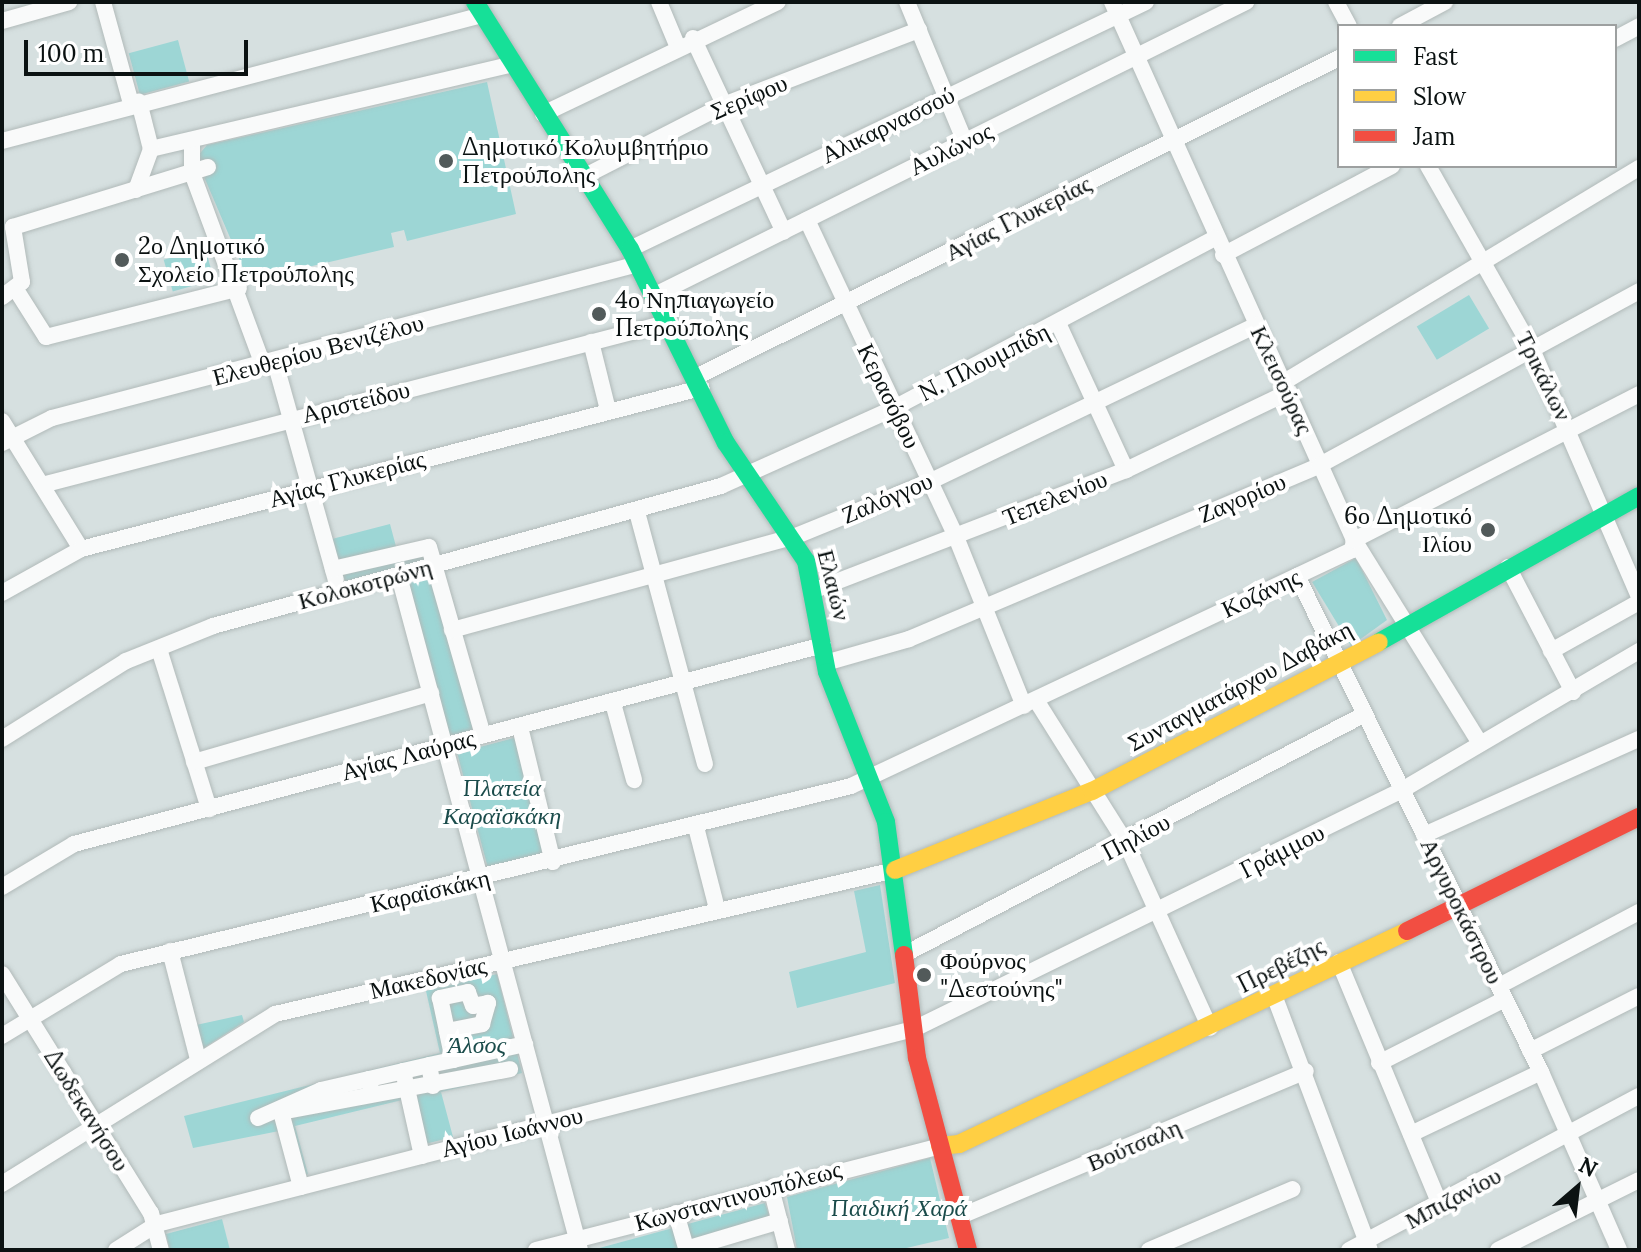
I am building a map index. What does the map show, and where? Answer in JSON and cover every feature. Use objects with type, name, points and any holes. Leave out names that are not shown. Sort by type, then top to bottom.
[{"type":"street","points":[[2,21],[69,2]]},
{"type":"street","points":[[103,2],[151,149],[136,190]]},
{"type":"street","points":[[659,2],[726,104],[784,232]]},
{"type":"street","points":[[543,114],[685,41],[778,2]]},
{"type":"street","points":[[907,2],[965,142]]},
{"type":"street","name":"Αλικαρνασσού","points":[[634,257],[762,186],[947,97],[1115,9],[1146,2]]},
{"type":"street","name":"Αυλώνος","points":[[655,295],[1246,2]]},
{"type":"street","points":[[1336,2],[1348,24]]},
{"type":"street","points":[[1404,24],[1445,2]]},
{"type":"street","points":[[2,141],[478,9]]},
{"type":"street","name":"Ελαιών","points":[[478,9],[634,257],[747,475],[796,536],[815,590],[824,654],[871,778],[895,870],[914,1029],[940,1146],[968,1250]]},
{"type":"street","name":"Κλεισούρας","points":[[1115,9],[1215,238],[1354,540],[1480,743]]},
{"type":"street","points":[[1617,38],[1639,26]]},
{"type":"street","name":"Σερίφου","points":[[585,176],[726,104],[919,30]]},
{"type":"street","name":"Αγίας Γλυκερίας","points":[[2,593],[81,549],[608,410],[699,382],[1337,59]]},
{"type":"street","points":[[151,149],[513,64]]},
{"type":"street","points":[[192,141],[192,173],[291,419],[339,591]]},
{"type":"street","points":[[208,167],[13,227],[22,276],[9,292],[46,337],[239,288]]},
{"type":"street","points":[[1223,255],[1388,168]]},
{"type":"street","name":"Τρικάλων","points":[[1429,168],[1531,347],[1570,430],[1601,517],[1639,596]]},
{"type":"street","name":"Τεπελενίου","points":[[815,590],[1126,470],[1286,387],[1481,259],[1639,168]]},
{"type":"street","name":"Κερασόβου","points":[[807,220],[892,409],[931,481],[1030,703],[1126,843],[1156,916],[1210,1028]]},
{"type":"street","name":"N. Πλουμπίδη","points":[[747,475],[892,409],[1215,238]]},
{"type":"street","name":"Ελευθερίου Βενιζέλου","points":[[7,440],[52,418],[269,363],[634,257]]},
{"type":"street","name":"Ζαγορίου","points":[[824,654],[909,639],[1320,465],[1531,347],[1639,291]]},
{"type":"street","name":"Αριστείδου","points":[[42,485],[670,322]]},
{"type":"street","points":[[1058,323],[1126,470]]},
{"type":"street","name":"Ζαλόγγου","points":[[452,630],[796,536],[931,481],[1256,325]]},
{"type":"street","points":[[591,342],[608,410]]},
{"type":"street","name":"Κοζάνης","points":[[871,778],[1352,550],[1354,540],[1639,394]]},
{"type":"street","points":[[2,421],[7,440],[42,485],[81,549]]},
{"type":"street","name":"Κολοκοτρώνη","points":[[2,739],[112,669],[213,626],[637,512],[747,475]]},
{"type":"street","name":"Συνταγματάρχου Δαβάκη","points":[[895,870],[1092,791],[1340,664],[1404,623],[1639,496]]},
{"type":"street","points":[[637,512],[705,764]]},
{"type":"street","points":[[333,569],[423,544],[435,566],[483,735]]},
{"type":"street","points":[[1508,567],[1573,692]]},
{"type":"street","points":[[399,576],[579,1244]]},
{"type":"street","name":"Αργυροκάστρου","points":[[1297,576],[1541,1072],[1619,1250]]},
{"type":"street","points":[[1551,651],[1639,602]]},
{"type":"street","points":[[159,649],[209,809]]},
{"type":"street","name":"Γράμμου","points":[[914,1029],[1156,916],[1402,790],[1639,651]]},
{"type":"street","name":"Αγίας Λαύρας","points":[[2,887],[74,844],[683,684],[824,654]]},
{"type":"street","points":[[194,762],[431,693]]},
{"type":"street","points":[[613,703],[634,780]]},
{"type":"street","name":"Πηλίου","points":[[905,954],[1126,843],[1365,714]]},
{"type":"street","points":[[520,727],[553,862]]},
{"type":"street","points":[[1424,835],[1639,739]]},
{"type":"street","name":"Καραϊσκάκη","points":[[2,1036],[110,968],[170,951],[696,827],[871,778]]},
{"type":"street","name":"Πρεβέζης","points":[[940,1146],[959,1144],[1210,1028],[1639,817]]},
{"type":"street","points":[[696,827],[717,909]]},
{"type":"street","name":"Μακεδονίας","points":[[2,1184],[198,1059],[275,1014],[895,870]]},
{"type":"street","points":[[1379,1063],[1639,912]]},
{"type":"street","points":[[170,951],[198,1059]]},
{"type":"street","points":[[1339,962],[1441,1207]]},
{"type":"street","points":[[452,973],[457,994]]},
{"type":"street","name":"Δωδεκανήσου","points":[[2,974],[157,1224],[161,1250]]},
{"type":"street","points":[[447,1031],[482,1024],[490,1013],[488,1003],[473,1006],[468,992],[440,998],[453,1060]]},
{"type":"street","points":[[1274,995],[1306,1071],[1369,1246]]},
{"type":"street","points":[[1530,1051],[1639,996]]},
{"type":"street","name":"Αγίου Ιωάννου","points":[[116,1250],[157,1224],[914,1029]]},
{"type":"street","points":[[281,1112],[295,1096],[525,1044]]},
{"type":"street","points":[[505,1049],[510,1069]]},
{"type":"street","points":[[258,1118],[281,1112],[326,1109],[530,1064]]},
{"type":"street","points":[[429,1065],[433,1086]]},
{"type":"street","points":[[403,1071],[422,1156]]},
{"type":"street","name":"Βούτσαλη","points":[[961,1216],[1306,1071]]},
{"type":"street","points":[[1411,1134],[1541,1072]]},
{"type":"street","points":[[369,1079],[373,1098]]},
{"type":"street","points":[[321,1090],[326,1109]]},
{"type":"street","name":"Μπιζανίου","points":[[1349,1250],[1369,1246],[1639,1096]]},
{"type":"street","points":[[281,1112],[301,1187]]},
{"type":"street","name":"Κωνσταντινουπόλεως","points":[[536,1250],[579,1244],[676,1213],[940,1146]]},
{"type":"street","points":[[1498,1250],[1639,1180]]},
{"type":"street","points":[[771,1188],[787,1250]]},
{"type":"street","points":[[1149,1250],[1293,1189]]},
{"type":"street","points":[[676,1213],[684,1250],[780,1221]]},
{"type":"green space","points":[[178,40],[189,82],[140,95],[129,53]]},
{"type":"green space","points":[[487,82],[516,214],[407,241],[404,230],[391,233],[394,247],[252,280],[246,275],[196,158],[207,145]]},
{"type":"green space","points":[[205,248],[214,280],[173,292],[164,260]]},
{"type":"green space","points":[[1469,295],[1489,328],[1437,360],[1417,326]]},
{"type":"green space","points":[[390,524],[398,554],[422,547],[426,561],[345,584],[332,539]]},
{"type":"green space","points":[[1356,558],[1387,620],[1351,646],[1312,582]]},
{"type":"green space","points":[[432,576],[473,730],[447,737],[406,583]]},
{"type":"green space","name":"Πλατεία Καραϊσκάκη","points":[[517,737],[548,852],[488,868],[457,753]]},
{"type":"green space","points":[[880,885],[895,983],[797,1008],[789,972],[866,952],[854,891]]},
{"type":"green space","name":"Άλσος","points":[[497,974],[522,1073],[441,1092],[453,1137],[413,1147],[402,1100],[295,1126],[308,1174],[292,1178],[279,1131],[193,1148],[184,1116],[440,1053],[426,991]]},
{"type":"green space","points":[[242,1015],[244,1022],[202,1049],[196,1025]]},
{"type":"green space","name":"Παιδική Χαρά","points":[[930,1158],[949,1238],[898,1250],[797,1250],[787,1197]]},
{"type":"green space","points":[[765,1203],[773,1228],[701,1250],[592,1250]]},
{"type":"green space","points":[[222,1219],[230,1250],[170,1250],[166,1234]]},
{"type":"traffic: fast","points":[[475,2],[630,249],[726,443],[806,561],[827,672],[886,822],[904,955]]},
{"type":"traffic: fast","points":[[1379,642],[1639,496]]},
{"type":"traffic: slow","points":[[895,870],[1092,791],[1379,642]]},
{"type":"traffic: slow","points":[[940,1146],[959,1144],[1407,931]]},
{"type":"traffic: jam","points":[[1407,931],[1639,817]]},
{"type":"traffic: jam","points":[[904,955],[917,1058],[968,1250]]},
{"type":"place","name":"Δημοτικό Κολυμβητήριο Πετρούπολης","points":[[446,161]]},
{"type":"place","name":"2ο Δημοτικό Σχολείο Πετρούπολης","points":[[122,260]]},
{"type":"place","name":"4ο Νηπιαγωγείο Πετρούπολης","points":[[599,314]]},
{"type":"place","name":"6ο Δημοτικό Ιλίου","points":[[1488,530]]},
{"type":"place","name":"Φούρνος \"Δεστούνης\"","points":[[924,975]]}]
